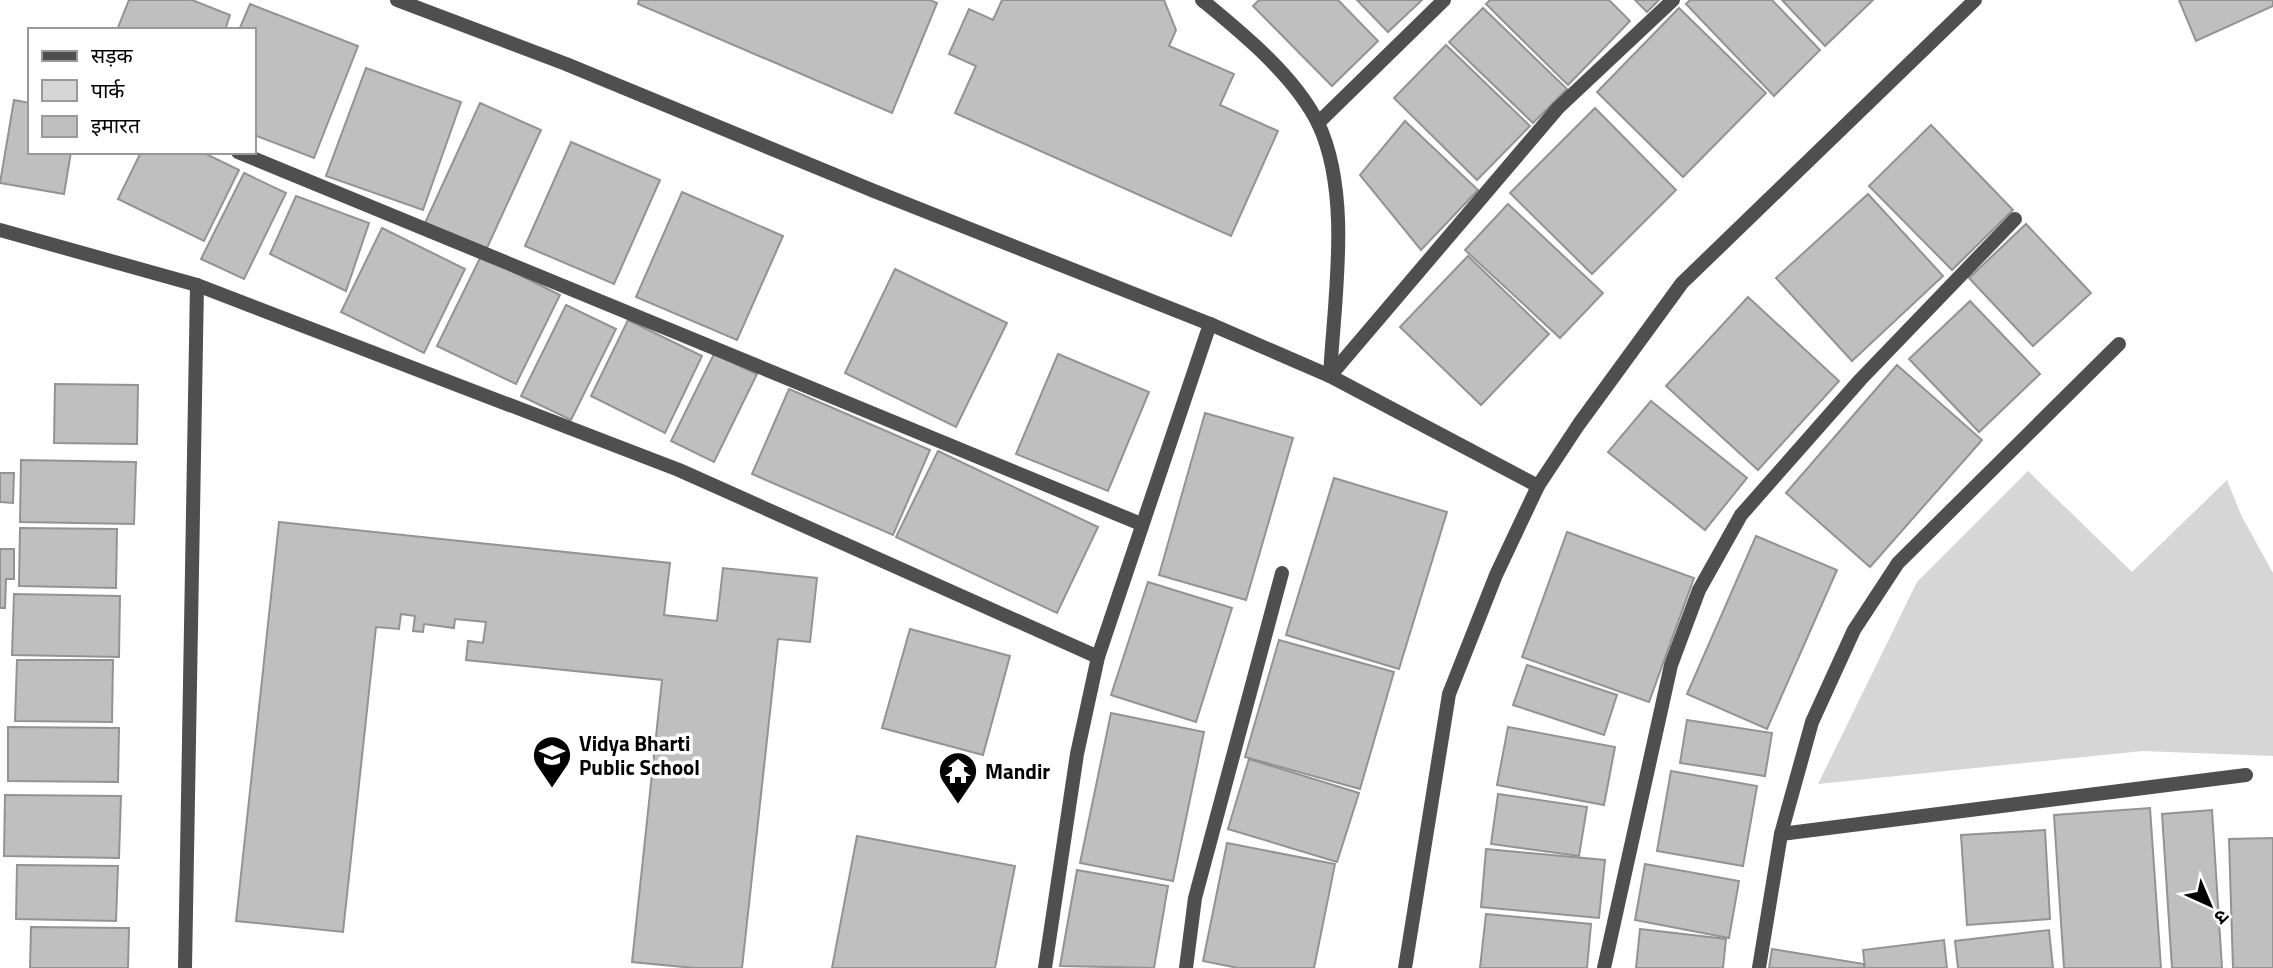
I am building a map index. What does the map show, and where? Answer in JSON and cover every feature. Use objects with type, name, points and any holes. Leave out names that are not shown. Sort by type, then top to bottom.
[{"type":"street","points":[[397,0],[566,64],[874,191],[1210,324],[1330,376],[1538,486]]},
{"type":"street","points":[[1202,0],[1250,40],[1289,83],[1318,123],[1332,170],[1338,230],[1330,376]]},
{"type":"street","points":[[1318,123],[1444,0]]},
{"type":"street","points":[[1330,376],[1558,108],[1673,0]]},
{"type":"street","points":[[1405,968],[1449,694],[1496,575],[1538,486],[1579,424],[1682,283],[1975,0]]},
{"type":"street","points":[[243,154],[1141,524]]},
{"type":"street","points":[[1604,968],[1671,665],[1699,590],[1741,515],[1860,380],[2015,219]]},
{"type":"street","points":[[0,230],[197,285],[679,470],[1098,657]]},
{"type":"street","points":[[185,968],[197,285]]},
{"type":"street","points":[[1045,968],[1077,754],[1098,657],[1210,324]]},
{"type":"street","points":[[1759,968],[1782,834],[1812,722],[1854,630],[1898,563],[2119,344]]},
{"type":"street","points":[[1186,968],[1195,898],[1282,573]]},
{"type":"street","points":[[1782,834],[2246,775]]},
{"type":"green space","points":[[2028,471],[2132,572],[2227,480],[2242,517],[2273,573],[2273,756],[2143,751],[1818,784],[1917,582]]},
{"type":"building","points":[[129,0],[192,0],[230,15],[226,28],[118,28]]},
{"type":"building","points":[[639,0],[930,0],[937,3],[892,113],[638,4]]},
{"type":"building","points":[[1002,0],[1164,0],[1176,30],[1169,46],[1234,74],[1220,105],[1278,131],[1231,236],[955,113],[976,66],[949,54],[969,9],[993,20]]},
{"type":"building","points":[[1259,0],[1338,0],[1378,41],[1332,86],[1253,6]]},
{"type":"building","points":[[1357,0],[1422,0],[1388,32]]},
{"type":"building","points":[[1490,0],[1609,0],[1630,21],[1568,85],[1486,4]]},
{"type":"building","points":[[1635,0],[1659,0],[1647,12]]},
{"type":"building","points":[[1690,0],[1772,0],[1820,50],[1774,96],[1686,4]]},
{"type":"building","points":[[1782,0],[1873,0],[1825,46]]},
{"type":"building","points":[[2179,0],[2273,0],[2273,6],[2196,41]]},
{"type":"building","points":[[250,4],[358,46],[314,158],[256,136],[256,28],[240,28]]},
{"type":"building","points":[[1483,8],[1567,89],[1533,123],[1449,42]]},
{"type":"building","points":[[1679,8],[1766,93],[1683,177],[1597,92]]},
{"type":"building","points":[[1446,45],[1530,126],[1477,180],[1394,98]]},
{"type":"building","points":[[366,68],[461,102],[423,210],[326,176]]},
{"type":"building","points":[[14,100],[28,103],[28,154],[71,154],[64,194],[0,183]]},
{"type":"building","points":[[480,103],[541,130],[486,250],[425,223]]},
{"type":"building","points":[[1595,108],[1676,190],[1592,274],[1510,193]]},
{"type":"building","points":[[1405,121],[1478,190],[1421,250],[1360,175]]},
{"type":"building","points":[[1931,125],[2013,210],[1952,270],[1869,186]]},
{"type":"building","points":[[571,142],[660,180],[614,284],[525,246]]},
{"type":"building","points":[[140,154],[206,154],[239,170],[204,241],[118,199]]},
{"type":"building","points":[[244,173],[286,193],[244,279],[201,259]]},
{"type":"building","points":[[682,192],[783,236],[737,340],[636,297]]},
{"type":"building","points":[[1868,194],[1943,276],[1852,361],[1776,278]]},
{"type":"building","points":[[296,196],[369,223],[346,291],[270,254]]},
{"type":"building","points":[[1508,204],[1603,293],[1560,338],[1465,250]]},
{"type":"building","points":[[2026,224],[2091,293],[2033,346],[1969,278]]},
{"type":"building","points":[[382,228],[465,269],[424,353],[341,312]]},
{"type":"building","points":[[481,256],[560,295],[516,384],[437,346]]},
{"type":"building","points":[[1468,256],[1549,334],[1481,405],[1400,327]]},
{"type":"building","points":[[895,269],[1007,323],[956,427],[845,373]]},
{"type":"building","points":[[1748,297],[1839,381],[1758,470],[1666,386]]},
{"type":"building","points":[[1970,301],[2040,374],[1979,432],[1909,359]]},
{"type":"building","points":[[566,305],[616,329],[571,420],[521,396]]},
{"type":"building","points":[[628,320],[702,356],[665,433],[591,396]]},
{"type":"building","points":[[714,354],[757,374],[714,462],[671,441]]},
{"type":"building","points":[[1058,354],[1149,392],[1108,491],[1016,454]]},
{"type":"building","points":[[1897,365],[1982,440],[1870,567],[1786,493]]},
{"type":"building","points":[[55,384],[138,385],[137,444],[54,443]]},
{"type":"building","points":[[789,389],[930,450],[893,535],[752,474]]},
{"type":"building","points":[[1651,401],[1747,478],[1705,530],[1608,452]]},
{"type":"building","points":[[1205,413],[1293,438],[1246,600],[1159,575]]},
{"type":"building","points":[[938,451],[1098,527],[1057,613],[896,537]]},
{"type":"building","points":[[21,460],[136,462],[134,524],[20,522]]},
{"type":"building","points":[[0,473],[14,473],[13,503],[0,502]]},
{"type":"building","points":[[1334,478],[1447,512],[1399,669],[1286,635]]},
{"type":"building","points":[[279,522],[670,563],[664,615],[717,621],[723,568],[817,578],[810,642],[778,639],[742,968],[694,968],[632,962],[662,680],[466,660],[468,641],[483,643],[486,622],[455,619],[454,628],[424,624],[423,632],[413,631],[415,616],[401,614],[399,629],[376,627],[343,932],[236,921]]},
{"type":"building","points":[[20,528],[117,529],[116,588],[19,586]]},
{"type":"building","points":[[1567,532],[1694,578],[1649,702],[1522,657]]},
{"type":"building","points":[[1756,536],[1837,570],[1767,729],[1687,694]]},
{"type":"building","points":[[0,549],[14,549],[14,579],[6,579],[5,608],[0,608]]},
{"type":"building","points":[[1148,582],[1232,608],[1196,722],[1111,695]]},
{"type":"building","points":[[14,594],[120,596],[119,657],[12,655]]},
{"type":"building","points":[[910,629],[1010,656],[983,755],[882,728]]},
{"type":"building","points":[[1279,640],[1394,672],[1360,789],[1245,757]]},
{"type":"building","points":[[17,660],[113,660],[112,722],[15,721]]},
{"type":"building","points":[[1527,665],[1617,695],[1604,735],[1513,705]]},
{"type":"building","points":[[1111,713],[1204,732],[1173,881],[1080,863]]},
{"type":"building","points":[[1687,720],[1772,733],[1765,776],[1680,763]]},
{"type":"building","points":[[8,727],[119,728],[118,782],[8,781]]},
{"type":"building","points":[[1508,727],[1615,747],[1604,805],[1497,785]]},
{"type":"building","points":[[1249,759],[1359,793],[1337,862],[1228,829]]},
{"type":"building","points":[[1671,771],[1757,786],[1743,866],[1657,851]]},
{"type":"building","points":[[1498,794],[1587,807],[1579,856],[1491,844]]},
{"type":"building","points":[[5,795],[121,796],[119,858],[4,856]]},
{"type":"building","points":[[2150,808],[2161,968],[2064,968],[2054,815]]},
{"type":"building","points":[[2212,810],[2222,968],[2172,968],[2162,814]]},
{"type":"building","points":[[2045,830],[2050,919],[1967,925],[1961,835]]},
{"type":"building","points":[[857,836],[1015,866],[995,968],[832,968]]},
{"type":"building","points":[[2273,838],[2273,968],[2233,968],[2229,839]]},
{"type":"building","points":[[1227,843],[1335,864],[1314,968],[1238,968],[1203,961]]},
{"type":"building","points":[[1486,849],[1605,860],[1599,918],[1481,907]]},
{"type":"building","points":[[1645,864],[1739,881],[1729,938],[1635,920]]},
{"type":"building","points":[[17,865],[118,866],[116,921],[16,919]]},
{"type":"building","points":[[1077,870],[1168,886],[1154,968],[1060,966]]},
{"type":"building","points":[[1486,914],[1591,924],[1587,968],[1480,968]]},
{"type":"building","points":[[31,927],[129,928],[128,968],[30,968]]},
{"type":"building","points":[[1640,929],[1726,939],[1723,968],[1636,968]]},
{"type":"building","points":[[2049,930],[2053,968],[1958,968],[1955,941]]},
{"type":"building","points":[[1944,940],[1947,968],[1865,968],[1863,950]]},
{"type":"building","points":[[1772,949],[1864,964],[1864,968],[1769,968]]},
{"type":"place","name":"Vidya Bharti Public School","points":[[552,789]]},
{"type":"place","name":"Mandir","points":[[958,805]]}]
